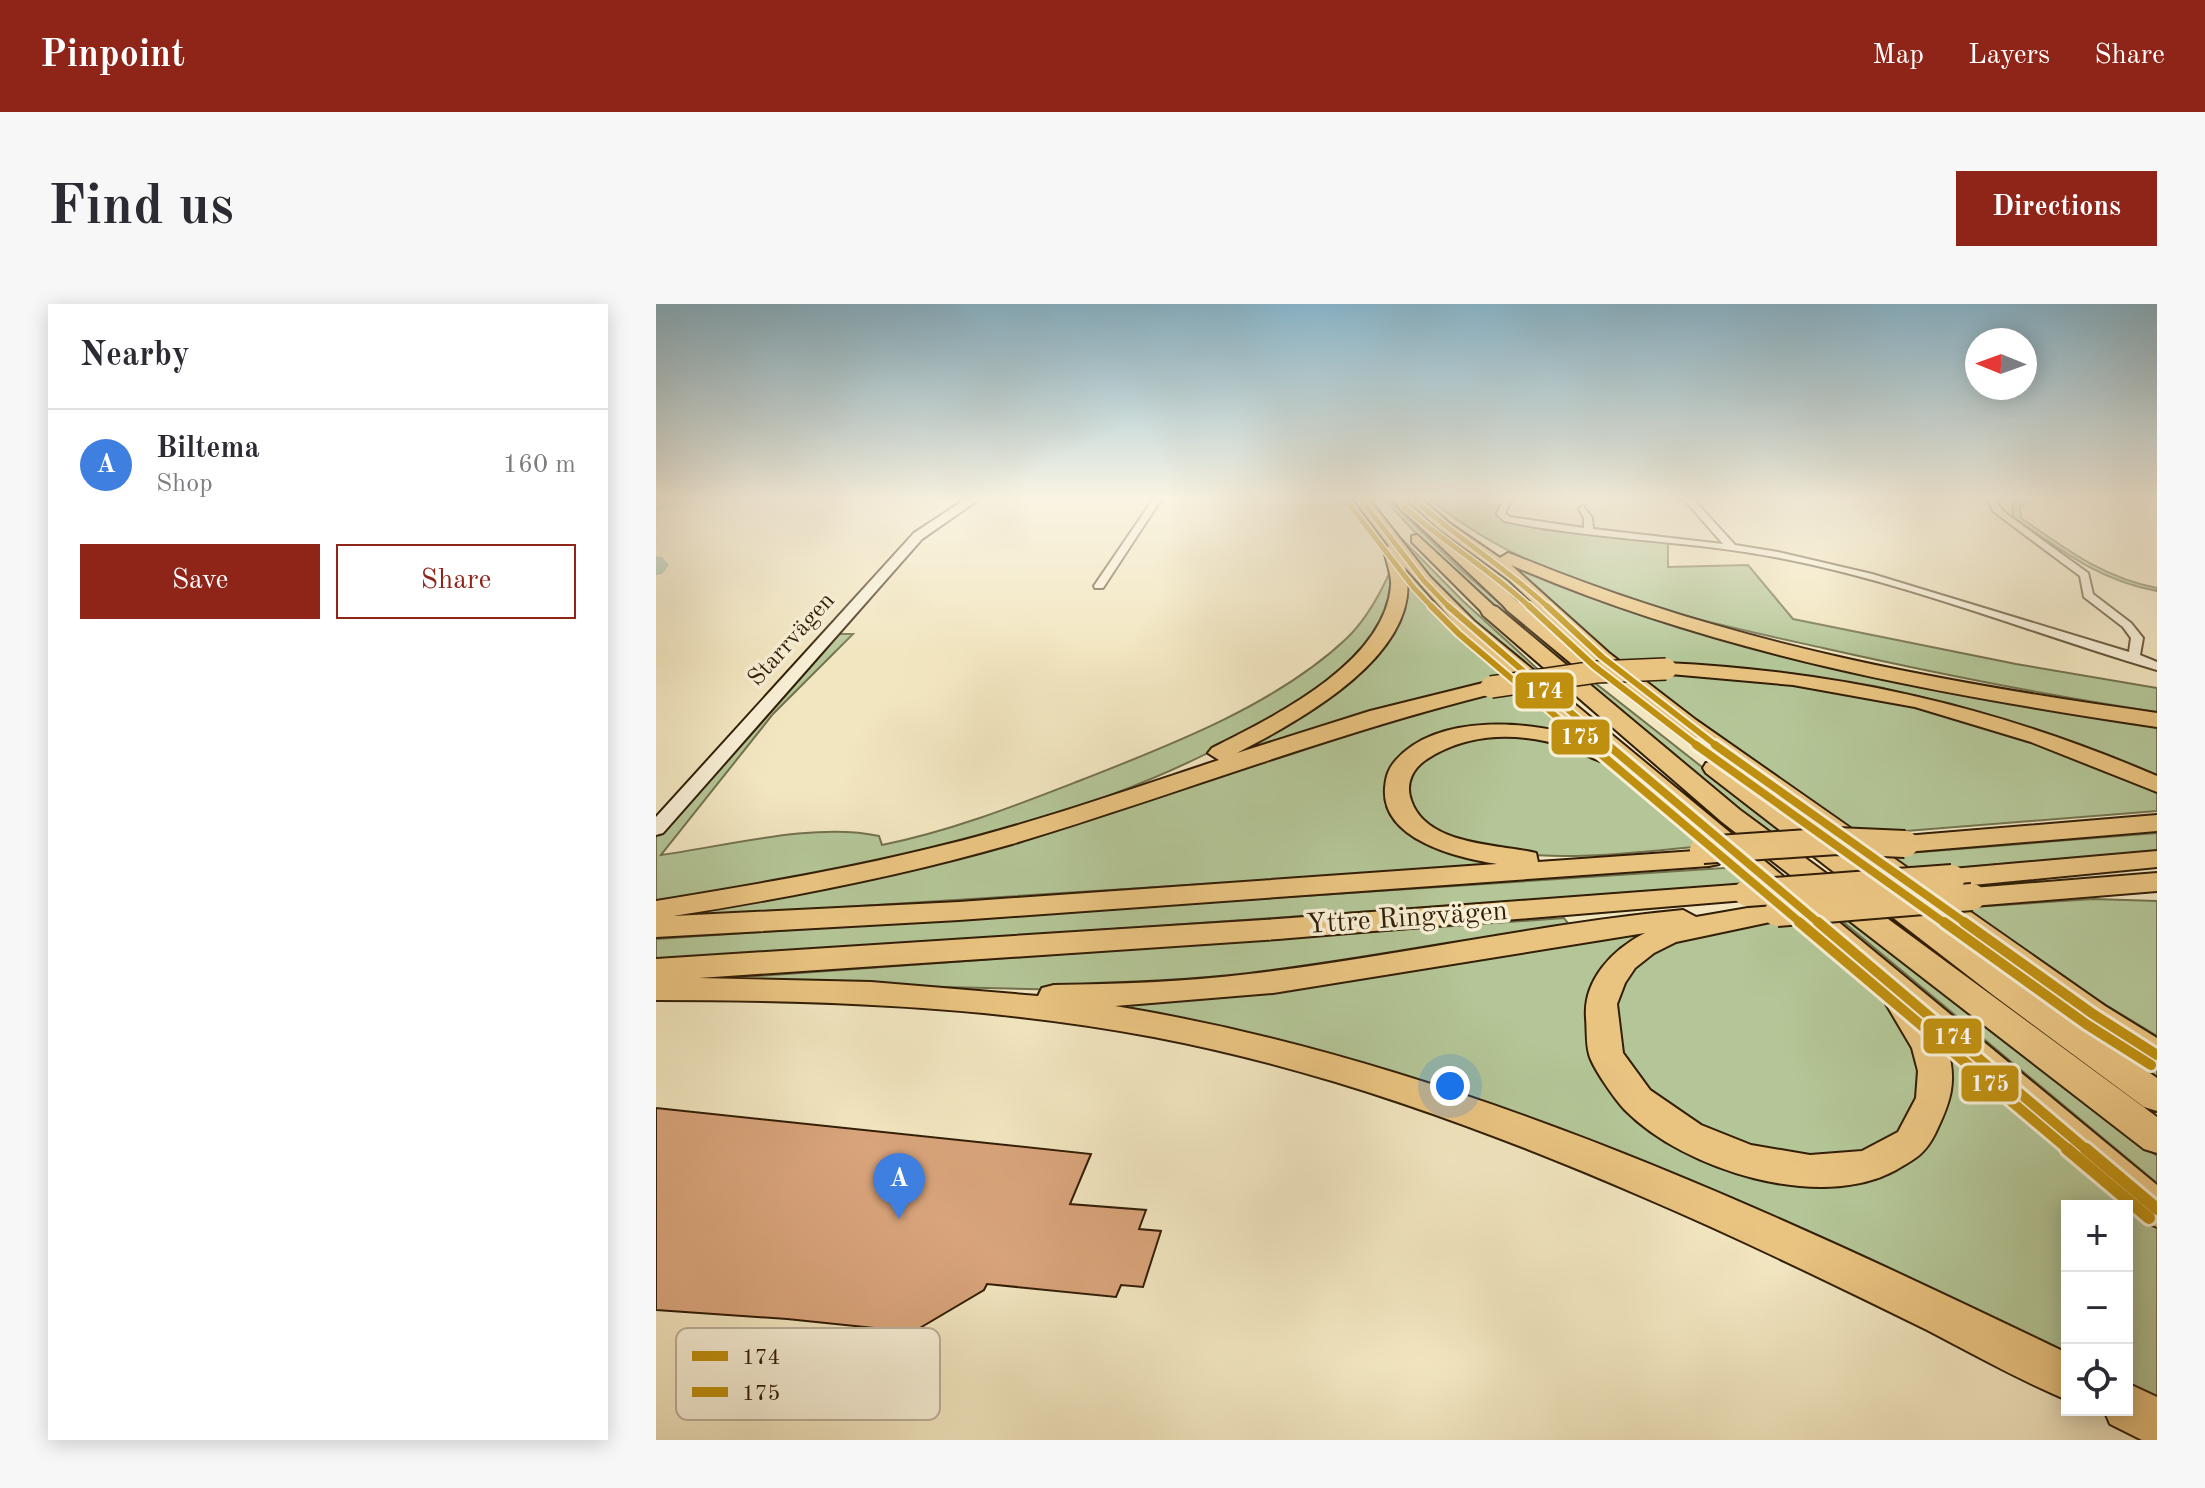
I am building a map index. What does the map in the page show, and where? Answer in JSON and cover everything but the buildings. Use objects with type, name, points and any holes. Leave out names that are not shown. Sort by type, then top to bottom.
[{"type":"highway","points":[[1019,833],[1174,775],[1297,710],[1363,659],[1393,619],[1401,588],[1398,561],[1394,551]]},
{"type":"highway","points":[[1400,551],[1446,606],[1706,845]]},
{"type":"highway","points":[[1480,551],[1515,576],[1602,657],[1688,725],[2018,961],[2157,1055]]},
{"type":"highway","points":[[1492,551],[1627,605],[1721,633],[1956,688],[2157,720]]},
{"type":"highway","points":[[1502,609],[2157,1097]]},
{"type":"highway","points":[[1502,609],[1731,816],[2157,1138]]},
{"type":"highway","points":[[659,921],[1019,833],[1362,720],[1491,687],[1596,672],[1666,669],[1795,678],[1927,703],[2038,736],[2157,785]]},
{"type":"highway","points":[[1706,845],[1534,859],[1461,850],[1433,838],[1402,810],[1397,792],[1398,775],[1406,763],[1419,753],[1459,735],[1482,731],[1532,732],[1574,740],[1618,761],[1770,905],[2000,1073],[2157,1209]]},
{"type":"highway","name":"Yttre Ringvägen","points":[[659,921],[975,910],[1706,845],[1905,844],[2156,824]]},
{"type":"highway","points":[[656,989],[761,989],[937,996],[1079,996],[1203,990],[1285,981],[1578,931],[1770,905],[1962,888],[2157,859]]},
{"type":"highway","points":[[2061,891],[2157,882]]},
{"type":"highway","points":[[1962,888],[2157,896]]},
{"type":"highway","points":[[1770,905],[1894,994],[1918,1024],[1935,1057],[1936,1087],[1932,1113],[1912,1143],[1872,1165],[1824,1172],[1757,1163],[1719,1152],[1679,1132],[1648,1108],[1627,1088],[1603,1045],[1600,1012],[1605,988],[1617,968],[1636,950],[1661,937],[1770,905]]},
{"type":"highway","name":"Yttre Ringvägen","points":[[656,970],[1278,929],[1770,905]]},
{"type":"highway","points":[[2018,961],[2157,1043]]},
{"type":"highway","points":[[937,996],[1080,1014],[1223,1040],[1312,1062],[1548,1139],[1685,1196],[2061,1374]]},
{"type":"highway","points":[[2133,1410],[2157,1422]]},
{"type":"main road","points":[[1425,551],[1448,572],[1502,609]]},
{"type":"main road","points":[[1447,551],[1502,609]]},
{"type":"street","name":"Starrvägen","points":[[656,829],[905,551]]},
{"type":"street","points":[[1099,586],[1122,551]]},
{"type":"street","points":[[1750,551],[1885,580],[2157,666]]},
{"type":"street","points":[[2052,551],[2085,575],[2088,595],[2127,625],[2137,638],[2134,657]]},
{"type":"green space","points":[[1385,551],[1389,555],[1393,586],[1386,613],[1369,639],[1346,664],[1308,696],[1251,730],[1182,765],[1110,795],[961,841],[885,859],[656,903],[656,833],[836,634],[853,634],[773,714],[661,855],[799,833],[854,832],[879,836],[882,845],[984,816],[1152,752],[1256,703],[1318,662],[1359,625],[1389,574]]},
{"type":"green space","points":[[1407,551],[1414,551],[1542,673],[1534,673],[1450,604]]},
{"type":"green space","points":[[1432,551],[1442,551],[1576,669],[1563,670]]},
{"type":"green space","points":[[1458,551],[1471,551],[1513,580],[1605,666],[1599,667]]},
{"type":"green space","points":[[1482,551],[1664,620],[2157,725],[2157,779],[2021,725],[1952,704],[1874,686],[1745,668],[1619,665]]},
{"type":"green space","points":[[1510,551],[1668,551],[1668,567],[1748,565],[1793,619],[2016,664],[2157,688],[2157,712],[1948,675],[1720,625],[1616,596]]},
{"type":"green space","points":[[2071,551],[2119,577],[2157,588],[2157,591],[2116,579],[2064,552]]},
{"type":"green space","points":[[1404,564],[1521,676],[1357,716],[1198,769],[1240,749],[1339,686],[1406,592]]},
{"type":"green space","points":[[1688,675],[1749,679],[1869,697],[1987,727],[2101,768],[2157,793],[2157,811],[1856,835],[1632,676]]},
{"type":"green space","points":[[1590,679],[1795,840],[1775,841],[1576,680]]},
{"type":"green space","points":[[1535,686],[1612,751],[1541,730],[1417,748],[1396,814],[1502,865],[656,919],[656,915],[886,872],[1433,706]]},
{"type":"green space","points":[[1494,734],[1552,739],[1611,762],[1715,845],[1610,854],[1534,855],[1464,843],[1434,830],[1408,804],[1407,776],[1443,746]]},
{"type":"green space","points":[[2157,833],[2157,851],[1908,872],[1883,855]]},
{"type":"green space","points":[[1739,867],[1759,884],[656,961],[656,939]]},
{"type":"green space","points":[[2094,899],[2157,901],[2157,1036],[2063,979],[1958,908]]},
{"type":"green space","points":[[1932,910],[2157,1062],[2157,1081],[1921,912]]},
{"type":"green space","points":[[1848,915],[2157,1156],[2157,1183],[1836,916]]},
{"type":"green space","points":[[1564,918],[1570,926],[1275,976],[1073,990],[688,981]]},
{"type":"green space","points":[[1799,920],[1871,982],[1900,1014],[1923,1065],[1914,1117],[1887,1142],[1852,1155],[1811,1160],[1713,1139],[1638,1086],[1615,1048],[1615,993],[1623,977],[1650,953],[1685,937],[1764,922]]},
{"type":"green space","points":[[1671,926],[1631,945],[1599,1066],[1757,1174],[1930,1142],[1947,1106],[1948,1078],[1921,1016],[2157,1219],[2157,1408],[2133,1396],[2133,1200],[2061,1200],[2061,1361],[1683,1184],[1076,1005]]},
{"type":"waterway","points":[[656,561],[660,565],[656,570]]},
{"type":"transit line","name":"175","points":[[1385,551],[1414,588],[1459,634],[2149,1218]]},
{"type":"transit line","name":"174","points":[[1401,551],[1424,581],[1467,625],[2157,1209]]},
{"type":"transit line","name":"175","points":[[1458,551],[1507,585],[1594,666],[1681,734],[2086,1024],[2151,1065]]},
{"type":"transit line","name":"174","points":[[1480,551],[1515,576],[1602,657],[1688,725],[2093,1014],[2157,1055]]},
{"type":"place","name":"Biltema","points":[[899,1219]]}]
